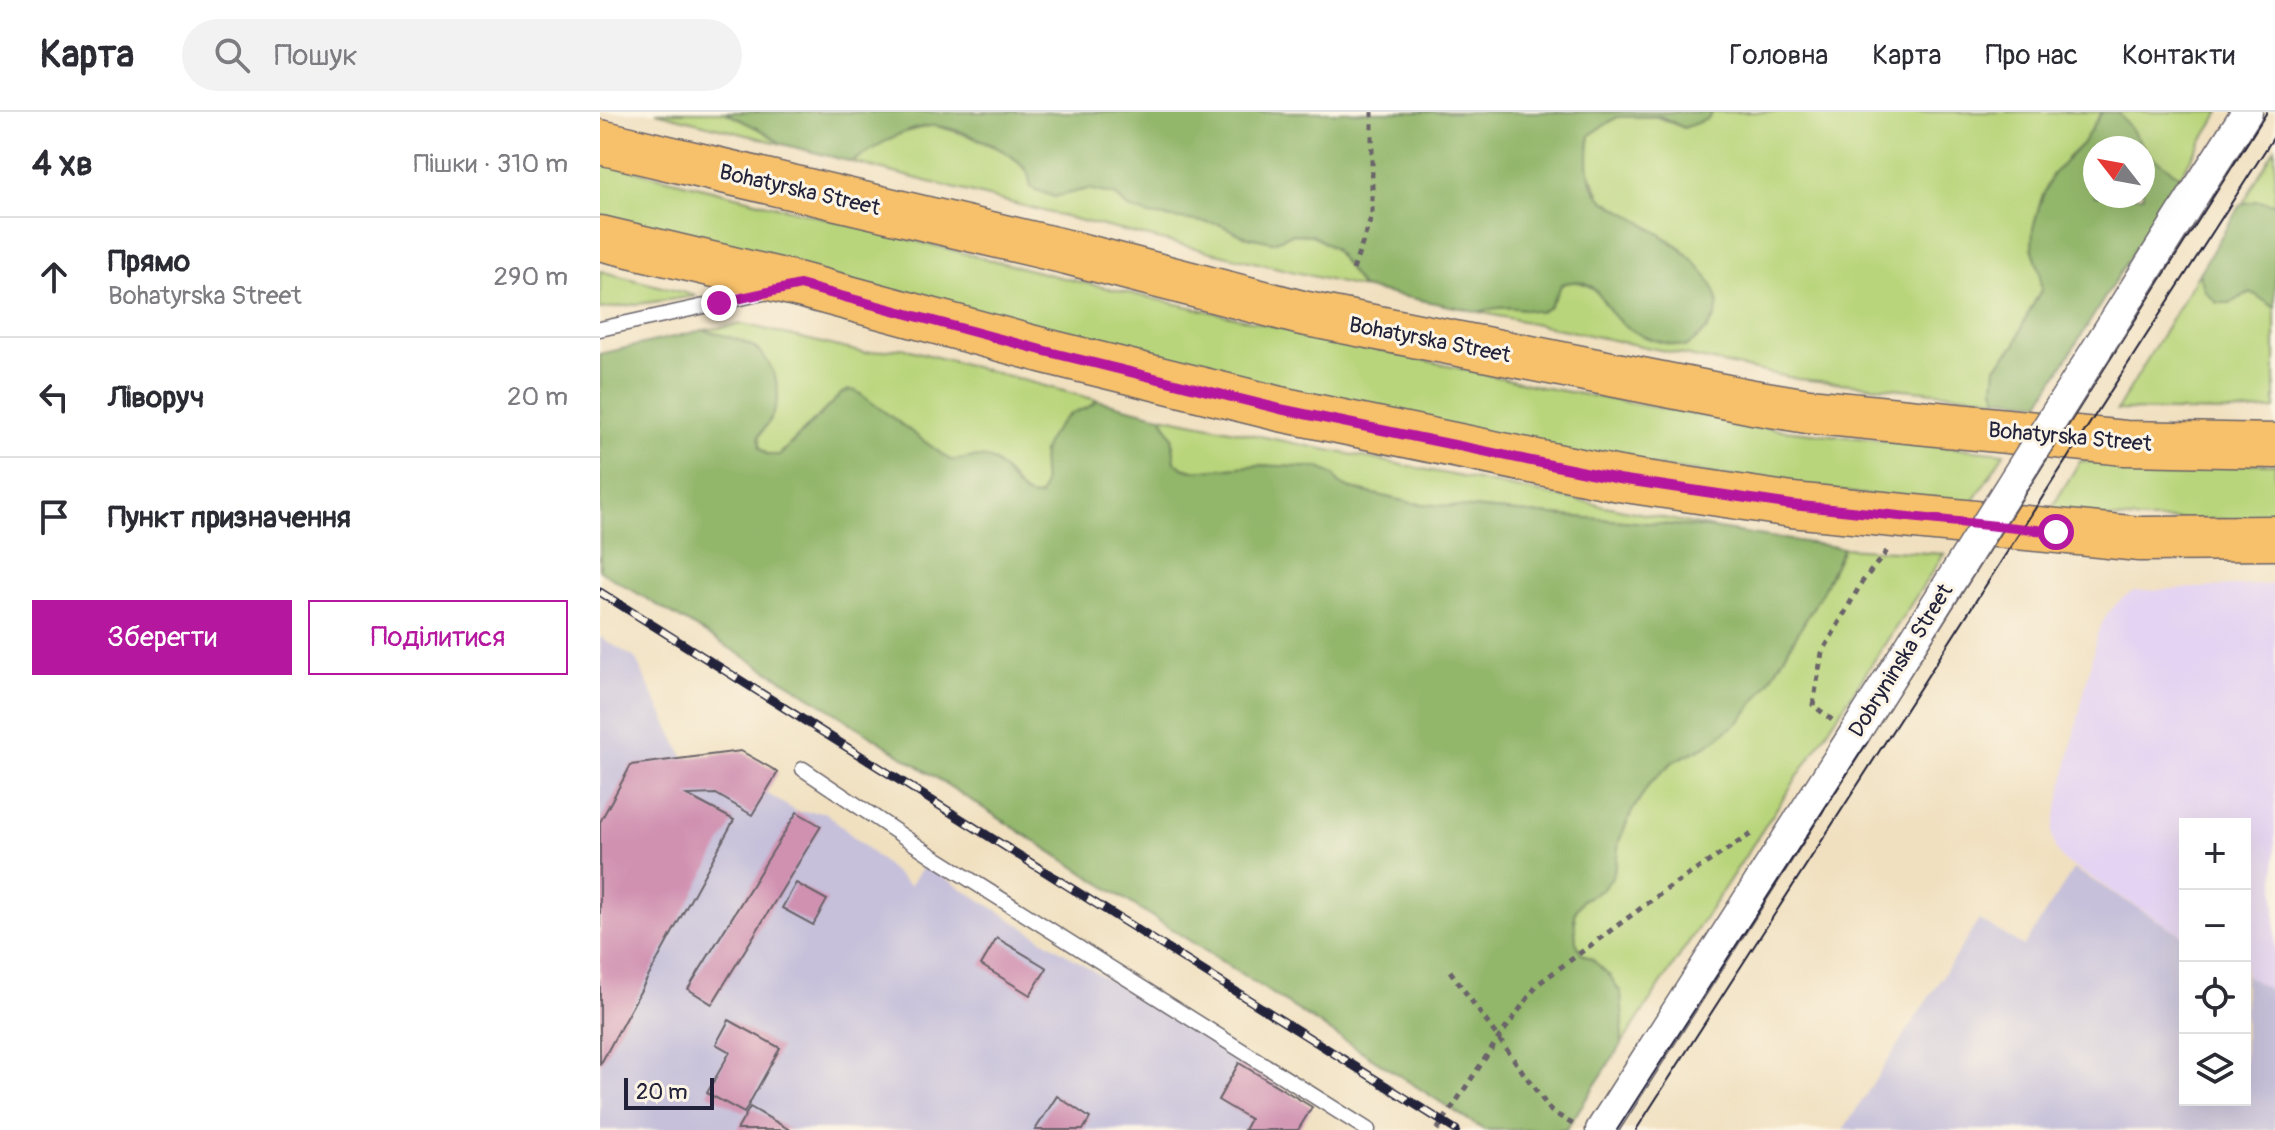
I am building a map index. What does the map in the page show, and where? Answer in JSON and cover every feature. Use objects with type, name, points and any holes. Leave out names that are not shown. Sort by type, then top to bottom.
[{"type":"main road","name":"Bohatyrska Street","points":[[600,142],[1053,249],[1302,313],[1753,402],[1808,411],[2125,443],[2275,446]]},
{"type":"main road","points":[[600,238],[800,285],[1045,351],[1280,409],[1619,479],[1792,505],[2126,538],[2275,538]]},
{"type":"street","name":"Dobryninska Street","points":[[1601,1130],[1848,730],[2247,112]]},
{"type":"lane","points":[[600,329],[800,285]]},
{"type":"lane","points":[[803,769],[931,855],[1368,1130]]},
{"type":"path","points":[[1353,270],[1372,215],[1372,112]]},
{"type":"path","points":[[1848,730],[1813,705],[1822,653],[1862,582],[1894,543]]},
{"type":"path","points":[[1437,1130],[1538,984],[1667,889],[1764,826]]},
{"type":"path","points":[[1450,971],[1551,1111],[1582,1130]]},
{"type":"shaded area","points":[[2275,584],[2275,993],[2251,979],[2251,818],[2179,818],[2179,933],[2063,860],[2055,848],[2052,833],[2098,631],[2108,613],[2122,598],[2134,591]]},
{"type":"shaded area","points":[[600,637],[635,658],[684,758],[741,751],[778,772],[766,793],[797,812],[825,812],[910,886],[924,865],[1312,1107],[1298,1130],[600,1130]]},
{"type":"shaded area","points":[[2074,869],[2179,933],[2179,1106],[2251,1106],[2251,979],[2275,993],[2275,1130],[1843,1130],[1979,920],[2024,946]]},
{"type":"green space","points":[[656,112],[724,112],[782,144]]},
{"type":"green space","points":[[725,112],[1713,112],[1707,119],[1684,128],[1660,116],[1617,117],[1590,135],[1588,160],[1593,185],[1603,199],[1666,238],[1697,264],[1717,297],[1716,314],[1707,329],[1685,347],[1651,339],[1627,328],[1613,315],[1597,292],[1583,282],[1562,284],[1549,307],[1540,312],[1495,308],[1479,312],[1362,288],[1334,249],[1312,235],[1292,234],[1273,242],[1244,236],[1219,224],[1149,215],[1128,208],[1115,195],[1088,189],[1054,197],[1031,188],[1026,170],[1009,155],[953,129],[931,126],[909,130],[852,162],[782,144]]},
{"type":"green space","points":[[1713,112],[2102,112],[2087,136],[2083,136],[2082,144],[2067,158],[2032,247],[2040,272],[2041,290],[2016,344],[1996,367],[1994,388],[1998,398],[1798,379],[1479,312],[1510,308],[1540,312],[1549,307],[1562,284],[1572,282],[1589,286],[1620,322],[1682,248],[1601,198],[1586,164],[1590,135],[1617,117],[1657,117],[1684,128],[1707,119]]},
{"type":"green space","points":[[2102,112],[2118,112],[2136,136],[2087,136]]},
{"type":"green space","points":[[2118,112],[2220,112],[2180,176],[2155,160],[2155,136],[2136,136]]},
{"type":"green space","points":[[933,125],[967,135],[1008,153],[1054,197],[1088,189],[1115,195],[1128,208],[1219,224],[1244,236],[1273,242],[1292,234],[1312,235],[1334,249],[1362,288],[852,162],[896,134]]},
{"type":"green space","points":[[2083,142],[2083,208],[2155,208],[2155,159],[2180,176],[2040,402],[1998,398],[1994,388],[1996,367],[2016,344],[2041,290],[2040,272],[2032,247],[2033,228],[2052,175]]},
{"type":"green space","points":[[2275,148],[2275,204],[2257,201],[2242,205]]},
{"type":"green space","points":[[600,162],[1063,278],[1541,387],[1782,430],[2004,453],[1969,509],[1527,448],[600,216]]},
{"type":"green space","points":[[2257,201],[2275,204],[2275,308],[2251,292],[2230,303],[2217,303],[2205,291],[2199,273],[2241,204]]},
{"type":"green space","points":[[600,271],[697,296],[600,309]]},
{"type":"green space","points":[[2199,273],[2217,303],[2230,303],[2252,292],[2275,308],[2275,409],[2236,412],[2117,410]]},
{"type":"green space","points":[[743,324],[864,353],[903,348],[1097,400],[1087,410],[1067,416],[1043,472],[1045,487],[1040,496],[1027,496],[1004,471],[973,457],[961,461],[950,460],[842,393],[779,455],[768,455],[760,448],[759,436],[771,419],[769,364],[756,348],[703,330]]},
{"type":"green space","points":[[703,330],[752,346],[764,356],[772,370],[777,386],[777,402],[759,436],[760,448],[768,455],[780,455],[842,393],[856,391],[950,460],[989,459],[1025,494],[1040,496],[1043,452],[1050,437],[1069,415],[1097,400],[1161,416],[1172,436],[1175,462],[1193,471],[1261,465],[1320,468],[1334,475],[1339,483],[1348,488],[1412,503],[1718,529],[1843,548],[1822,592],[1766,687],[1741,720],[1708,745],[1674,761],[1650,783],[1631,813],[1619,841],[1611,879],[1602,890],[1582,900],[1574,914],[1576,942],[1582,954],[1610,976],[1621,993],[1623,1020],[1621,1045],[1566,1130],[1484,1130],[795,687],[600,571],[600,354]]},
{"type":"green space","points":[[1161,416],[1718,529],[1412,503],[1348,488],[1339,483],[1334,475],[1261,465],[1194,471],[1175,462],[1172,436]]},
{"type":"green space","points":[[2080,461],[2275,464],[2275,519],[2144,520],[2048,514]]},
{"type":"green space","points":[[1843,548],[1944,554],[1621,1045],[1623,1020],[1592,959],[1582,954],[1576,942],[1574,915],[1582,900],[1602,890],[1616,865],[1619,841],[1631,813],[1650,783],[1674,761],[1708,745],[1766,687],[1822,592]]},
{"type":"building","points":[[741,751],[778,772],[752,815],[716,794],[687,795],[734,820],[600,1065],[600,822],[631,765]]},
{"type":"building","points":[[797,812],[821,826],[712,1004],[688,989]]},
{"type":"building","points":[[796,883],[827,900],[813,925],[782,908]]},
{"type":"building","points":[[997,938],[1047,968],[1030,995],[981,965]]},
{"type":"building","points":[[729,1020],[780,1048],[744,1113],[707,1093],[730,1052],[716,1044]]},
{"type":"building","points":[[1239,1063],[1312,1107],[1298,1130],[1244,1130],[1250,1119],[1218,1100]]},
{"type":"building","points":[[1057,1096],[1090,1118],[1083,1130],[1035,1130]]},
{"type":"building","points":[[750,1107],[790,1130],[737,1130]]},
{"type":"tram line","points":[[1617,1130],[2267,112]]},
{"type":"tram line","points":[[1636,1130],[2275,135]]},
{"type":"railway","points":[[600,592],[1456,1130]]},
{"type":"route","points":[[719,303],[800,285],[1045,351],[1280,409],[1619,479],[1792,505],[2056,532]]}]
